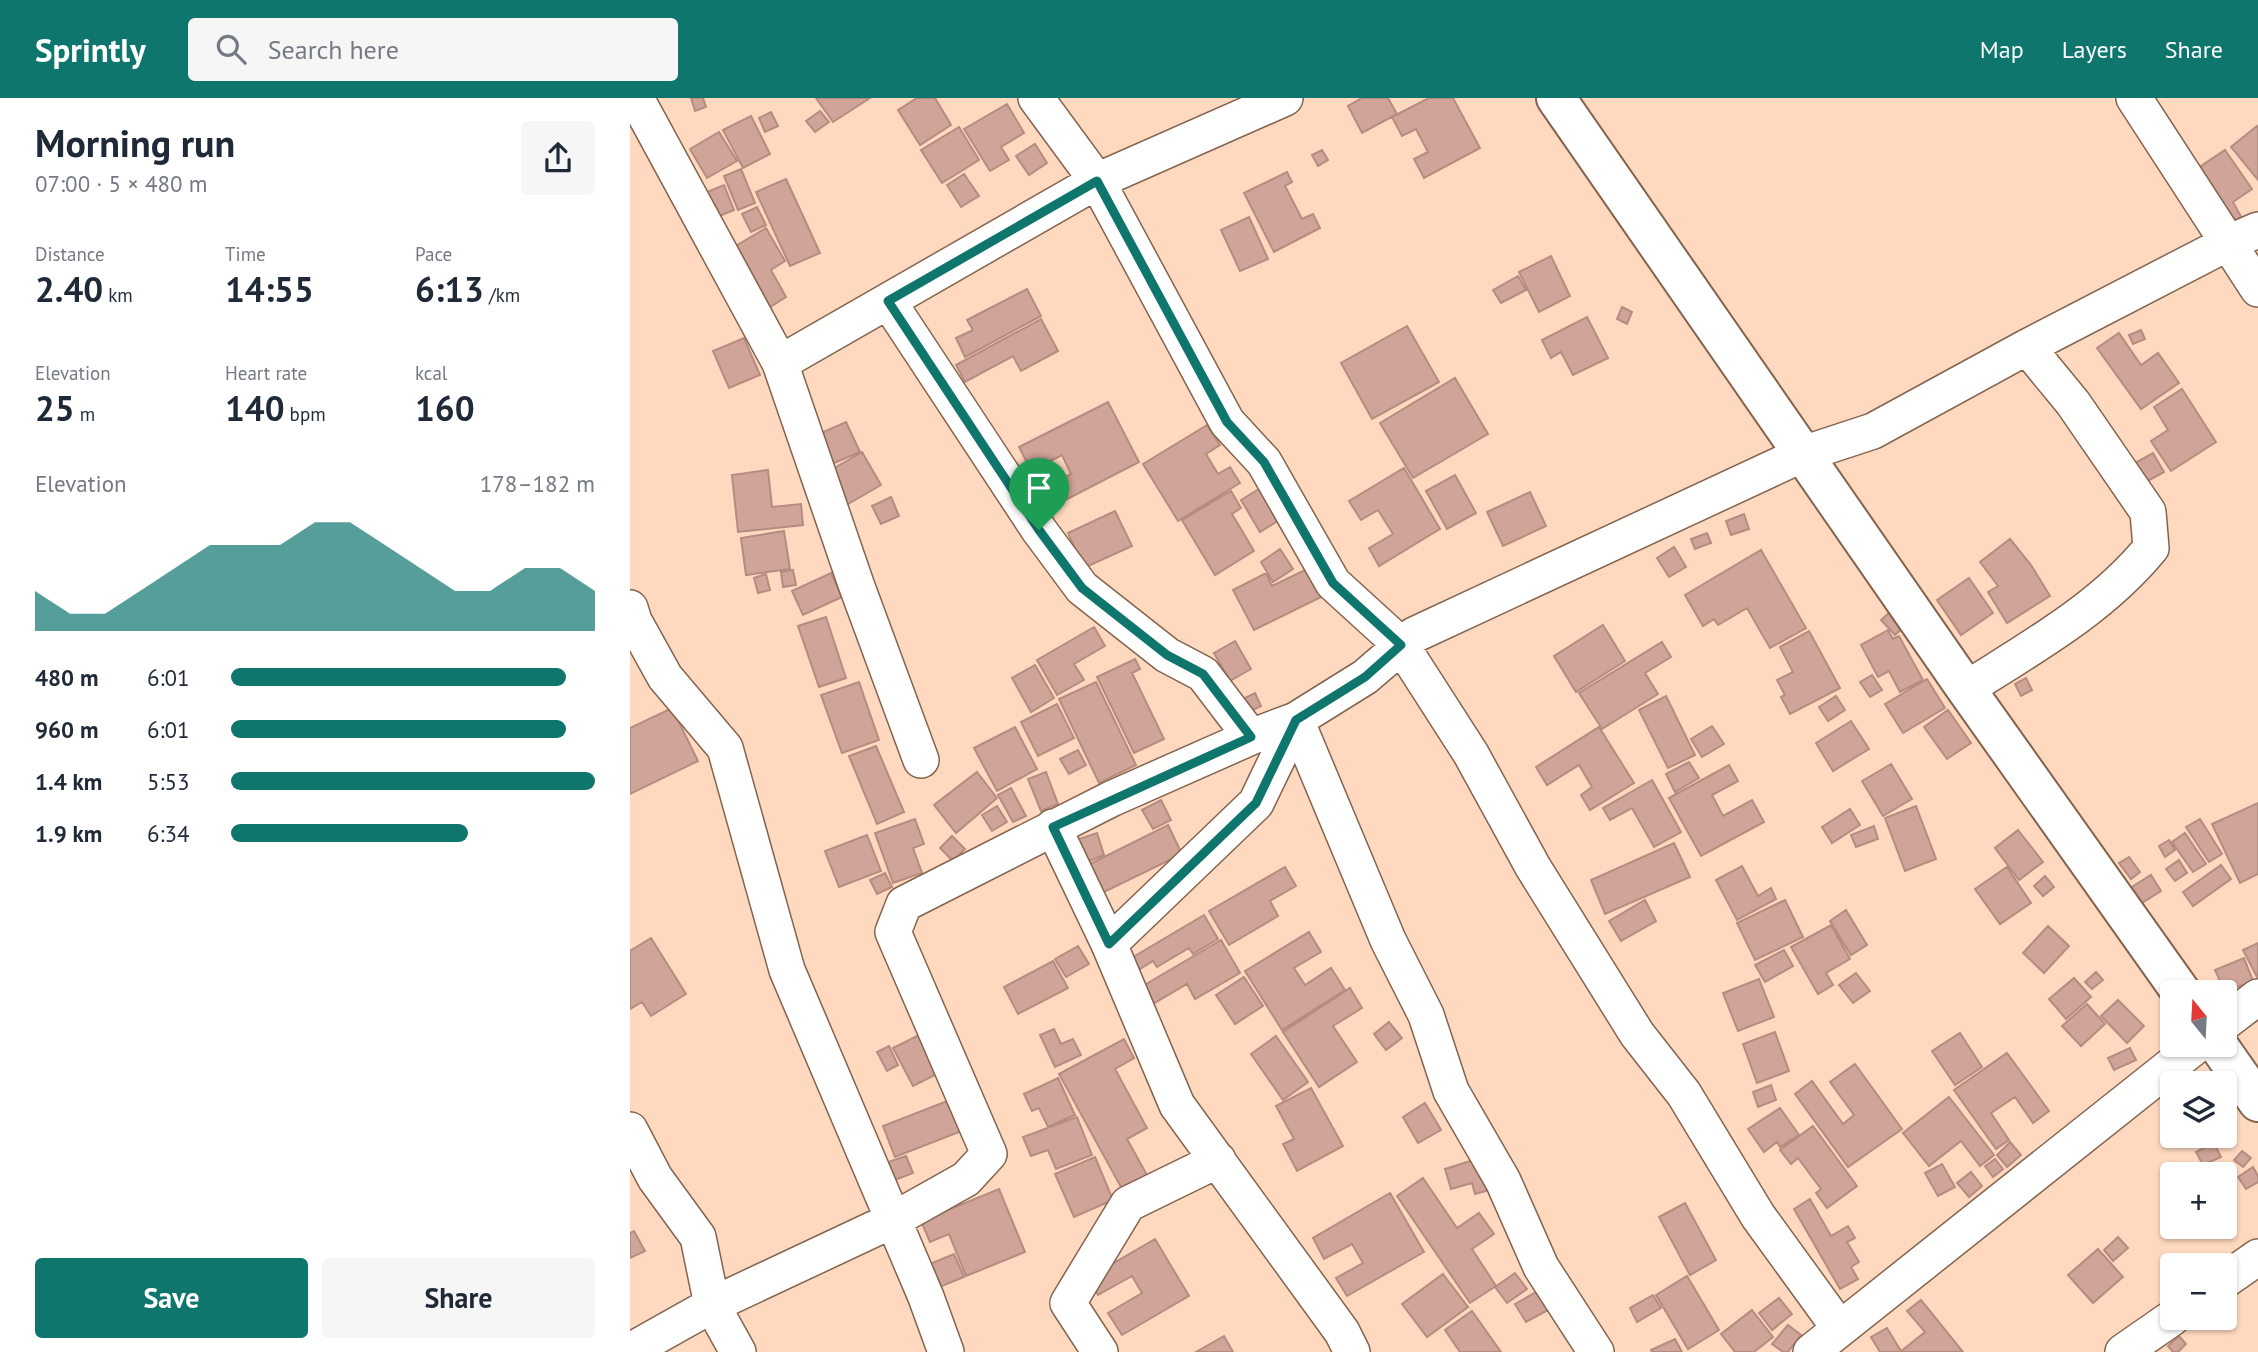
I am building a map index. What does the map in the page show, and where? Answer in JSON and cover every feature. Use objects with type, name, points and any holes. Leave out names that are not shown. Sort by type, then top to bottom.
[{"type":"street","points":[[636,98],[780,363],[921,760]]},
{"type":"street","points":[[1035,98],[1097,181],[1227,422],[1264,462],[1333,583],[1401,645],[1471,754],[1533,867],[1637,1034],[1684,1094],[1758,1216],[1840,1329]]},
{"type":"street","points":[[780,363],[1097,181],[1285,98]]},
{"type":"street","points":[[1556,98],[1966,689],[2172,980]]},
{"type":"street","points":[[2134,98],[2243,237],[2258,289]]},
{"type":"street","points":[[630,1351],[712,1305],[893,1220],[966,1180],[989,1154],[892,932],[904,904],[1053,827],[1251,737],[1296,720],[1365,677],[1401,645],[1427,629],[1803,454],[1873,431],[2027,347],[2243,237]]},
{"type":"street","points":[[888,301],[1039,530],[1082,588],[1167,655],[1203,674],[1251,737]]},
{"type":"street","points":[[1966,689],[2087,611],[2134,569],[2151,548],[2148,512],[2073,403],[2027,347]]},
{"type":"street","points":[[630,608],[634,621],[665,677],[725,748],[787,970],[946,1352]]},
{"type":"street","points":[[1109,944],[1256,803],[1296,720]]},
{"type":"street","points":[[1296,720],[1388,940],[1426,1015],[1451,1091],[1503,1181],[1541,1267],[1596,1352]]},
{"type":"street","points":[[1053,827],[1109,944],[1177,1105],[1342,1332],[1352,1352]]},
{"type":"street","points":[[2237,1013],[2258,997]]},
{"type":"street","points":[[1811,1352],[2182,1057]]},
{"type":"street","points":[[2226,1057],[2258,1102]]},
{"type":"street","points":[[630,1130],[655,1178],[698,1237],[712,1305],[738,1352]]},
{"type":"street","points":[[1100,1352],[1068,1303],[1128,1204],[1218,1160]]},
{"type":"street","points":[[2237,1272],[2258,1257]]},
{"type":"street","points":[[2123,1352],[2160,1326]]},
{"type":"building","points":[[691,98],[703,98],[706,107],[695,111]]},
{"type":"building","points":[[816,98],[870,98],[833,122]]},
{"type":"building","points":[[917,98],[935,98],[951,125],[920,145],[898,110]]},
{"type":"building","points":[[1362,98],[1388,98],[1397,114],[1362,133],[1348,106]]},
{"type":"building","points":[[1429,98],[1453,98],[1480,148],[1424,178],[1414,159],[1428,152],[1416,129],[1402,136],[1392,117]]},
{"type":"building","points":[[1007,104],[1024,133],[1001,147],[1009,160],[990,171],[964,129]]},
{"type":"building","points":[[820,111],[829,122],[815,132],[806,121]]},
{"type":"building","points":[[771,112],[778,126],[765,132],[759,118]]},
{"type":"building","points":[[751,116],[770,154],[743,168],[723,130]]},
{"type":"building","points":[[2257,126],[2258,128],[2258,180],[2231,147]]},
{"type":"building","points":[[959,127],[979,160],[942,183],[921,150]]},
{"type":"building","points":[[719,132],[737,161],[707,178],[690,149]]},
{"type":"building","points":[[1035,144],[1047,163],[1029,175],[1016,156]]},
{"type":"building","points":[[1322,150],[1328,160],[1318,166],[1312,155]]},
{"type":"building","points":[[2225,150],[2252,189],[2233,202],[2244,222],[2224,232],[2186,176]]},
{"type":"building","points":[[741,169],[755,203],[738,210],[724,176]]},
{"type":"building","points":[[1287,172],[1292,182],[1285,186],[1302,219],[1313,214],[1320,228],[1274,252],[1244,193]]},
{"type":"building","points":[[964,174],[979,196],[961,207],[947,185]]},
{"type":"building","points":[[786,179],[820,253],[790,266],[756,192]]},
{"type":"building","points":[[724,185],[734,210],[705,222],[695,197]]},
{"type":"building","points":[[757,207],[766,225],[751,232],[742,214]]},
{"type":"building","points":[[1249,217],[1268,259],[1240,271],[1221,230]]},
{"type":"building","points":[[766,228],[785,261],[771,270],[786,297],[770,307],[734,247]]},
{"type":"building","points":[[1551,256],[1570,296],[1539,312],[1519,272]]},
{"type":"building","points":[[1518,276],[1526,290],[1501,303],[1493,290]]},
{"type":"building","points":[[1027,289],[1041,316],[965,357],[956,338],[973,330],[967,320]]},
{"type":"building","points":[[1622,307],[1632,312],[1627,324],[1617,319]]},
{"type":"building","points":[[1587,317],[1608,358],[1573,375],[1561,352],[1551,358],[1542,340]]},
{"type":"building","points":[[1041,319],[1058,351],[1021,371],[1013,356],[965,382],[956,365]]},
{"type":"building","points":[[1407,326],[1439,382],[1372,419],[1341,363]]},
{"type":"building","points":[[2141,330],[2145,339],[2133,344],[2129,335]]},
{"type":"building","points":[[2119,333],[2141,365],[2158,353],[2179,383],[2141,409],[2097,348]]},
{"type":"building","points":[[744,338],[760,375],[729,388],[713,351]]},
{"type":"building","points":[[1455,378],[1488,434],[1413,478],[1380,423]]},
{"type":"building","points":[[2182,389],[2216,442],[2171,471],[2151,441],[2168,430],[2154,407]]},
{"type":"building","points":[[1108,402],[1139,462],[1050,508],[1041,489],[1071,474],[1062,455],[1031,471],[1019,447]]},
{"type":"building","points":[[846,422],[860,452],[825,467],[812,437]]},
{"type":"building","points":[[1207,425],[1220,445],[1206,454],[1218,474],[1230,467],[1240,483],[1178,521],[1143,464]]},
{"type":"building","points":[[862,452],[881,485],[843,507],[824,474]]},
{"type":"building","points":[[2153,453],[2164,472],[2135,488],[2124,469]]},
{"type":"building","points":[[1404,468],[1440,529],[1379,566],[1369,548],[1393,534],[1378,510],[1361,520],[1349,501]]},
{"type":"building","points":[[768,470],[772,507],[801,504],[803,525],[738,532],[732,475]]},
{"type":"building","points":[[1455,475],[1476,513],[1447,529],[1426,491]]},
{"type":"building","points":[[1267,484],[1287,515],[1260,532],[1241,500]]},
{"type":"building","points":[[1231,491],[1241,508],[1232,514],[1254,551],[1215,575],[1182,520]]},
{"type":"building","points":[[1530,492],[1546,526],[1503,546],[1487,512]]},
{"type":"building","points":[[891,497],[899,516],[881,524],[872,506]]},
{"type":"building","points":[[1115,511],[1132,546],[1084,568],[1068,533]]},
{"type":"building","points":[[1744,514],[1749,529],[1731,535],[1726,521]]},
{"type":"building","points":[[784,531],[790,569],[746,575],[741,538]]},
{"type":"building","points":[[1707,533],[1711,543],[1695,549],[1691,539]]},
{"type":"building","points":[[2010,539],[2031,565],[2050,596],[2007,623],[1988,592],[1998,586],[1980,562]]},
{"type":"building","points":[[1674,547],[1686,567],[1669,577],[1657,558]]},
{"type":"building","points":[[1280,549],[1293,569],[1273,582],[1261,562]]},
{"type":"building","points":[[1761,550],[1806,628],[1770,648],[1747,608],[1718,625],[1714,619],[1703,626],[1685,595]]},
{"type":"building","points":[[1307,569],[1321,597],[1254,630],[1233,590],[1266,573],[1272,586]]},
{"type":"building","points":[[793,570],[796,585],[783,587],[781,572]]},
{"type":"building","points":[[831,573],[842,597],[803,615],[792,591]]},
{"type":"building","points":[[766,574],[770,590],[758,593],[754,578]]},
{"type":"building","points":[[1969,578],[1993,613],[1961,635],[1937,600]]},
{"type":"building","points":[[1891,611],[1905,626],[1895,635],[1881,620]]},
{"type":"building","points":[[826,617],[846,678],[819,687],[798,626]]},
{"type":"building","points":[[1603,625],[1625,661],[1576,692],[1554,656]]},
{"type":"building","points":[[1094,627],[1105,646],[1074,664],[1084,680],[1057,695],[1037,660]]},
{"type":"building","points":[[1888,630],[1893,639],[1899,636],[1923,680],[1900,692],[1889,671],[1878,677],[1861,645]]},
{"type":"building","points":[[1809,631],[1840,688],[1790,714],[1781,697],[1785,695],[1777,680],[1793,672],[1780,647]]},
{"type":"building","points":[[1235,641],[1251,669],[1230,681],[1214,653]]},
{"type":"building","points":[[1662,642],[1671,657],[1645,673],[1658,694],[1602,729],[1579,693]]},
{"type":"building","points":[[1135,659],[1140,669],[1132,673],[1164,739],[1134,753],[1097,677]]},
{"type":"building","points":[[1035,665],[1054,698],[1031,712],[1012,678]]},
{"type":"building","points":[[1872,675],[1882,690],[1870,697],[1860,682]]},
{"type":"building","points":[[2026,678],[2032,690],[2021,696],[2015,684]]},
{"type":"building","points":[[1927,679],[1945,708],[1903,733],[1885,704]]},
{"type":"building","points":[[859,682],[879,740],[842,753],[821,695]]},
{"type":"building","points":[[1096,682],[1136,765],[1099,783],[1059,699]]},
{"type":"building","points":[[1255,693],[1261,706],[1247,713],[1241,700]]},
{"type":"building","points":[[1666,696],[1695,755],[1668,768],[1639,710]]},
{"type":"building","points":[[1836,696],[1845,710],[1828,721],[1819,707]]},
{"type":"building","points":[[1057,704],[1074,738],[1038,756],[1021,722]]},
{"type":"building","points":[[672,708],[698,761],[630,794],[630,728]]},
{"type":"building","points":[[1948,710],[1971,743],[1947,759],[1924,727]]},
{"type":"building","points":[[1851,721],[1869,749],[1833,771],[1816,743]]},
{"type":"building","points":[[1712,726],[1724,744],[1702,757],[1691,739]]},
{"type":"building","points":[[1015,727],[1037,769],[997,791],[974,748]]},
{"type":"building","points":[[1599,727],[1634,783],[1590,810],[1581,795],[1592,787],[1579,765],[1547,785],[1536,767]]},
{"type":"building","points":[[876,746],[904,812],[877,824],[849,756]]},
{"type":"building","points":[[1078,750],[1086,765],[1069,774],[1060,759]]},
{"type":"building","points":[[1689,762],[1699,778],[1675,792],[1666,774]]},
{"type":"building","points":[[1891,764],[1912,799],[1883,816],[1862,781]]},
{"type":"building","points":[[1729,765],[1738,781],[1712,795],[1723,816],[1752,800],[1764,822],[1701,856],[1669,798]]},
{"type":"building","points":[[977,772],[997,798],[956,833],[934,805]]},
{"type":"building","points":[[1046,772],[1058,804],[1041,811],[1028,779]]},
{"type":"building","points":[[1652,780],[1681,832],[1654,847],[1632,808],[1610,820],[1603,808]]},
{"type":"building","points":[[1011,788],[1026,816],[1013,822],[998,795]]},
{"type":"building","points":[[1161,800],[1171,820],[1153,829],[1142,810]]},
{"type":"building","points":[[2258,803],[2258,874],[2240,883],[2212,824]]},
{"type":"building","points":[[997,806],[1007,822],[992,831],[982,815]]},
{"type":"building","points":[[1916,806],[1936,859],[1905,871],[1885,818]]},
{"type":"building","points":[[1850,809],[1860,825],[1832,843],[1822,827]]},
{"type":"building","points":[[915,819],[924,844],[913,848],[922,873],[893,883],[875,833]]},
{"type":"building","points":[[2200,819],[2222,854],[2209,862],[2186,827]]},
{"type":"building","points":[[1168,825],[1182,854],[1100,894],[1086,866]]},
{"type":"building","points":[[1874,826],[1878,839],[1856,847],[1851,835]]},
{"type":"building","points":[[2018,830],[2043,862],[2019,880],[1995,848]]},
{"type":"building","points":[[1097,833],[1104,855],[1085,863],[1076,840]]},
{"type":"building","points":[[2185,833],[2206,864],[2193,872],[2172,842]]},
{"type":"building","points":[[867,835],[881,871],[839,887],[825,851]]},
{"type":"building","points":[[952,836],[965,849],[953,861],[940,848]]},
{"type":"building","points":[[2169,840],[2175,850],[2165,857],[2159,846]]},
{"type":"building","points":[[1674,843],[1690,877],[1605,914],[1591,880]]},
{"type":"building","points":[[2129,857],[2140,872],[2131,879],[2119,863]]},
{"type":"building","points":[[2179,860],[2187,873],[2175,881],[2166,869]]},
{"type":"building","points":[[2221,865],[2231,879],[2193,906],[2183,892]]},
{"type":"building","points":[[1742,866],[1758,896],[1771,888],[1776,899],[1737,920],[1716,880]]},
{"type":"building","points":[[1285,867],[1296,886],[1270,901],[1278,916],[1229,945],[1209,911]]},
{"type":"building","points":[[2007,867],[2031,903],[2000,924],[1975,889]]},
{"type":"building","points":[[885,873],[892,887],[877,894],[870,880]]},
{"type":"building","points":[[2151,875],[2161,891],[2137,906],[2127,890]]},
{"type":"building","points":[[2045,876],[2054,887],[2043,896],[2034,886]]},
{"type":"building","points":[[1645,900],[1656,921],[1621,941],[1609,921]]},
{"type":"building","points":[[1785,900],[1803,937],[1755,960],[1737,923]]},
{"type":"building","points":[[1846,910],[1867,945],[1851,955],[1830,921]]},
{"type":"building","points":[[1204,915],[1218,939],[1193,954],[1189,948],[1157,967],[1153,961],[1135,972],[1128,960]]},
{"type":"building","points":[[1831,925],[1850,959],[1826,973],[1833,985],[1818,994],[1791,947]]},
{"type":"building","points":[[2048,926],[2069,946],[2044,973],[2023,953]]},
{"type":"building","points":[[1309,932],[1321,952],[1294,968],[1305,985],[1331,968],[1345,990],[1282,1030],[1245,971]]},
{"type":"building","points":[[651,938],[686,994],[651,1016],[642,1002],[630,1009],[630,951]]},
{"type":"building","points":[[1221,940],[1240,973],[1195,999],[1187,984],[1151,1005],[1141,987]]},
{"type":"building","points":[[2258,943],[2258,977],[2257,977],[2243,950]]},
{"type":"building","points":[[1078,946],[1089,964],[1066,977],[1055,959]]},
{"type":"building","points":[[1784,950],[1793,966],[1765,982],[1755,965]]},
{"type":"building","points":[[2244,958],[2253,981],[2237,987],[2237,980],[2220,980],[2215,970]]},
{"type":"building","points":[[1053,961],[1068,988],[1018,1014],[1004,987]]},
{"type":"building","points":[[2096,972],[2103,980],[2092,989],[2085,982]]},
{"type":"building","points":[[1856,973],[1870,991],[1853,1003],[1839,985]]},
{"type":"building","points":[[1244,977],[1263,1006],[1235,1024],[1216,995]]},
{"type":"building","points":[[2074,978],[2091,997],[2066,1019],[2049,999]]},
{"type":"building","points":[[1759,979],[1774,1017],[1738,1031],[1723,993]]},
{"type":"building","points":[[1350,988],[1362,1008],[1333,1026],[1357,1062],[1319,1087],[1283,1032]]},
{"type":"building","points":[[2118,1000],[2144,1026],[2127,1043],[2101,1016]]},
{"type":"building","points":[[2087,1004],[2105,1024],[2081,1046],[2062,1026]]},
{"type":"building","points":[[1389,1022],[1402,1038],[1386,1050],[1374,1034]]},
{"type":"building","points":[[1054,1029],[1061,1044],[1073,1039],[1081,1055],[1055,1067],[1040,1035]]},
{"type":"building","points":[[927,1031],[947,1069],[913,1086],[893,1048]]},
{"type":"building","points":[[1775,1032],[1789,1071],[1757,1083],[1743,1044]]},
{"type":"building","points":[[1960,1033],[1982,1067],[1955,1085],[1932,1051]]},
{"type":"building","points":[[1276,1036],[1308,1082],[1283,1100],[1251,1054]]},
{"type":"building","points":[[1124,1039],[1134,1058],[1115,1069],[1147,1128],[1127,1139],[1147,1175],[1122,1189],[1059,1074]]},
{"type":"building","points":[[889,1046],[898,1065],[887,1071],[877,1052]]},
{"type":"building","points":[[2130,1048],[2136,1060],[2114,1070],[2108,1058]]},
{"type":"building","points":[[2007,1053],[2049,1111],[2033,1123],[2015,1097],[1991,1113],[2009,1140],[1996,1149],[1954,1090]]},
{"type":"building","points":[[1855,1064],[1902,1129],[1848,1167],[1795,1094],[1812,1081],[1843,1124],[1854,1115],[1830,1082]]},
{"type":"building","points":[[1058,1078],[1075,1115],[1048,1127],[1039,1108],[1032,1111],[1024,1094]]},
{"type":"building","points":[[1771,1085],[1776,1100],[1758,1107],[1753,1092]]},
{"type":"building","points":[[1311,1088],[1343,1146],[1297,1171],[1283,1144],[1294,1139],[1276,1106]]},
{"type":"building","points":[[960,1096],[972,1127],[895,1157],[883,1126]]},
{"type":"building","points":[[1949,1097],[1994,1155],[1980,1166],[1961,1141],[1929,1166],[1903,1133]]},
{"type":"building","points":[[1425,1103],[1441,1130],[1418,1143],[1403,1117]]},
{"type":"building","points":[[1780,1108],[1799,1135],[1780,1147],[1777,1142],[1764,1152],[1748,1129]]},
{"type":"building","points":[[1077,1117],[1092,1155],[1056,1169],[1048,1150],[1031,1156],[1023,1137]]},
{"type":"building","points":[[1813,1126],[1857,1186],[1827,1208],[1816,1193],[1821,1189],[1798,1158],[1791,1164],[1780,1150]]},
{"type":"building","points":[[2010,1142],[2021,1155],[2007,1167],[1997,1155]]},
{"type":"building","points":[[2204,1148],[2216,1148],[2221,1157],[2201,1162],[2196,1152]]},
{"type":"building","points":[[2242,1151],[2251,1158],[2243,1167],[2234,1160]]},
{"type":"building","points":[[906,1156],[913,1173],[895,1180],[888,1162]]},
{"type":"building","points":[[1095,1157],[1113,1200],[1074,1217],[1055,1174]]},
{"type":"building","points":[[1483,1157],[1493,1189],[1475,1194],[1472,1183],[1451,1189],[1445,1169]]},
{"type":"building","points":[[1995,1159],[2003,1169],[1993,1177],[1985,1166]]},
{"type":"building","points":[[1942,1164],[1955,1187],[1938,1196],[1925,1173]]},
{"type":"building","points":[[2253,1167],[2258,1182],[2246,1189],[2238,1177]]},
{"type":"building","points":[[1971,1172],[1982,1186],[1969,1197],[1957,1183]]},
{"type":"building","points":[[1423,1178],[1457,1228],[1479,1213],[1494,1234],[1472,1249],[1496,1286],[1470,1303],[1397,1196]]},
{"type":"building","points":[[999,1189],[1025,1252],[966,1276],[949,1234],[930,1242],[921,1221]]},
{"type":"building","points":[[1390,1193],[1424,1252],[1347,1296],[1336,1278],[1363,1263],[1352,1244],[1324,1259],[1313,1238]]},
{"type":"building","points":[[1810,1199],[1831,1236],[1848,1226],[1855,1238],[1847,1242],[1859,1262],[1851,1267],[1858,1279],[1840,1289],[1794,1209]]},
{"type":"building","points":[[1685,1203],[1716,1260],[1690,1275],[1659,1217]]},
{"type":"building","points":[[634,1231],[645,1251],[630,1258],[630,1233]]},
{"type":"building","points":[[2118,1237],[2128,1248],[2113,1261],[2104,1250]]},
{"type":"building","points":[[1155,1239],[1189,1296],[1122,1335],[1108,1313],[1142,1293],[1132,1276],[1098,1295],[1088,1278]]},
{"type":"building","points":[[2098,1249],[2123,1277],[2093,1303],[2068,1275]]},
{"type":"building","points":[[954,1254],[964,1277],[937,1288],[927,1265]]},
{"type":"building","points":[[1515,1273],[1527,1289],[1507,1303],[1495,1287]]},
{"type":"building","points":[[1443,1274],[1468,1307],[1427,1337],[1402,1304]]},
{"type":"building","points":[[1687,1276],[1719,1330],[1688,1349],[1656,1295]]},
{"type":"building","points":[[1538,1291],[1548,1310],[1526,1322],[1515,1304]]},
{"type":"building","points":[[1653,1295],[1661,1308],[1637,1322],[1630,1308]]},
{"type":"building","points":[[1779,1298],[1792,1314],[1772,1330],[1759,1313]]},
{"type":"building","points":[[1921,1300],[1963,1352],[1900,1352],[1925,1332],[1907,1311]]},
{"type":"building","points":[[1752,1310],[1773,1337],[1754,1352],[1735,1352],[1721,1334]]},
{"type":"building","points":[[1472,1311],[1501,1352],[1460,1352],[1445,1330]]},
{"type":"building","points":[[1788,1325],[1801,1335],[1788,1352],[1783,1352],[1772,1344]]},
{"type":"building","points":[[1887,1328],[1901,1351],[1880,1352],[1871,1337]]},
{"type":"building","points":[[1224,1336],[1233,1352],[1196,1352]]},
{"type":"building","points":[[2179,1336],[2186,1344],[2178,1352],[2173,1352],[2168,1346]]},
{"type":"building","points":[[1675,1339],[1682,1352],[1652,1352],[1651,1350]]},
{"type":"route","points":[[1097,181],[1227,422],[1264,462],[1333,583],[1401,645],[1365,677],[1296,720],[1256,803],[1109,944],[1053,827],[1251,737],[1203,674],[1167,655],[1082,588],[1039,530],[888,301],[1097,181]]}]
